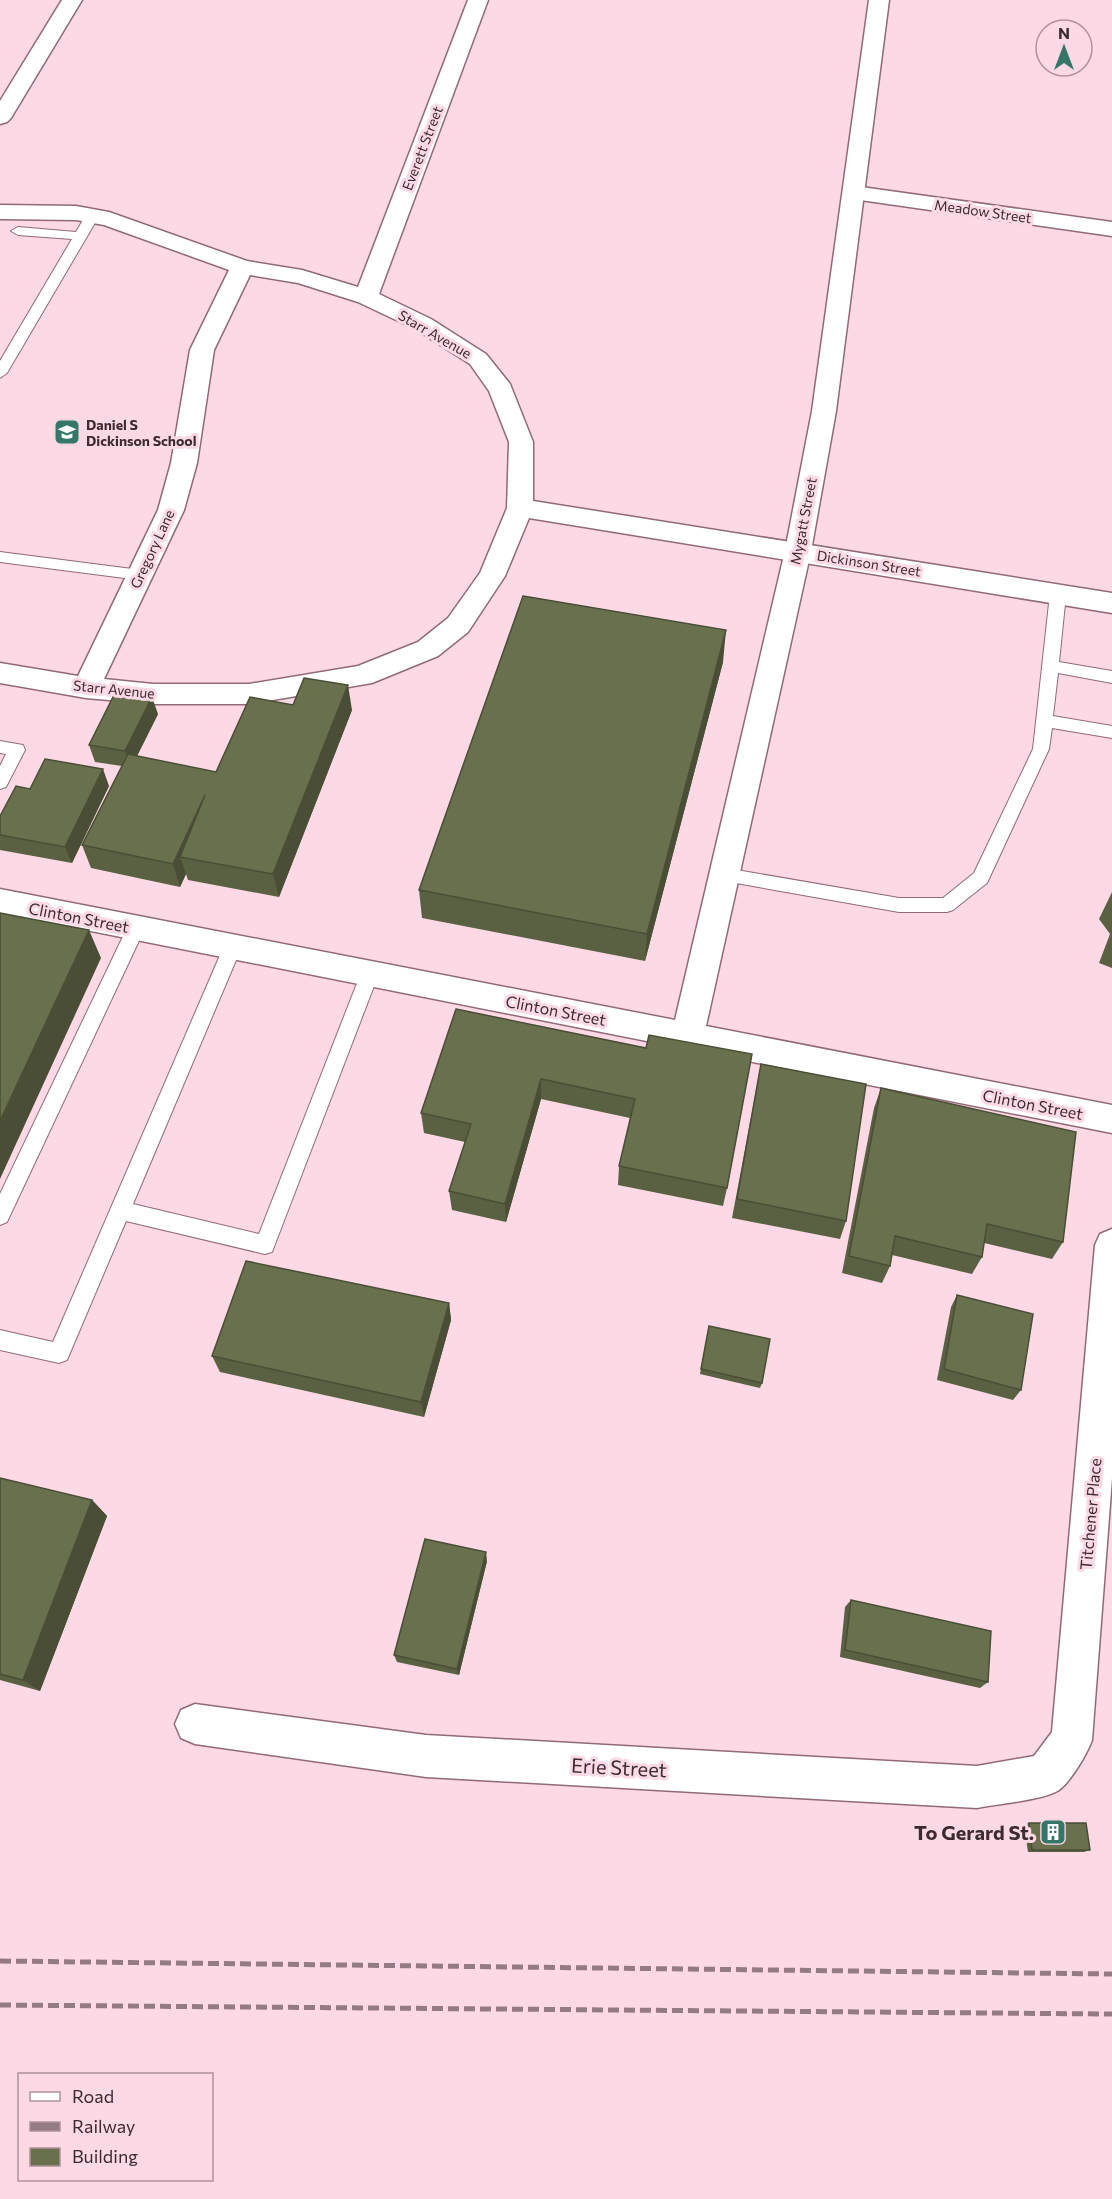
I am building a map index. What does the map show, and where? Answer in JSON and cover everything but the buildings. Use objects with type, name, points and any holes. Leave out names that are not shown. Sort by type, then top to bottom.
[{"type":"street","points":[[0,118],[72,0]]},
{"type":"street","name":"Everett Street","points":[[366,297],[478,0]]},
{"type":"street","name":"Mygatt Street","points":[[688,1035],[798,551],[824,411],[879,0]]},
{"type":"street","name":"Meadow Street","points":[[854,193],[1112,229]]},
{"type":"street","name":"Starr Avenue","points":[[0,212],[76,213],[86,226],[109,219],[242,267],[302,277],[366,297],[423,324],[478,359],[501,389],[521,442],[520,508],[492,576],[458,625],[428,649],[363,676],[249,694],[153,694],[86,688],[0,673]]},
{"type":"street","name":"Gregory Lane","points":[[86,688],[171,510],[184,463],[202,350],[242,267]]},
{"type":"street","name":"Dickinson Street","points":[[520,508],[1112,603]]},
{"type":"street","name":"Clinton Street","points":[[0,901],[1112,1119]]},
{"type":"street","name":"Titchener Place","points":[[1045,1774],[1072,1740],[1112,1245]]},
{"type":"street","name":"Erie Street","points":[[195,1724],[426,1756],[977,1787],[1045,1774]]},
{"type":"lane","points":[[18,231],[86,226]]},
{"type":"lane","points":[[0,373],[86,226]]},
{"type":"lane","points":[[0,557],[140,575]]},
{"type":"lane","points":[[725,875],[899,905],[948,905],[981,878],[1041,749],[1058,594]]},
{"type":"lane","points":[[1050,666],[1112,677]]},
{"type":"lane","points":[[1044,721],[1112,732]]},
{"type":"lane","points":[[0,747],[17,750],[0,782]]},
{"type":"lane","points":[[0,1216],[136,928]]},
{"type":"lane","points":[[0,1340],[59,1353],[233,946]]},
{"type":"lane","points":[[120,1210],[265,1245],[370,973]]},
{"type":"path","points":[[1026,1840],[1038,1839]]},
{"type":"railway","points":[[0,1961],[1112,1974]]},
{"type":"railway","points":[[0,2005],[1112,2014]]},
{"type":"place","name":"Daniel S Dickinson School","points":[[67,432]]},
{"type":"place","name":"To Gerard St.","points":[[1053,1832]]}]
